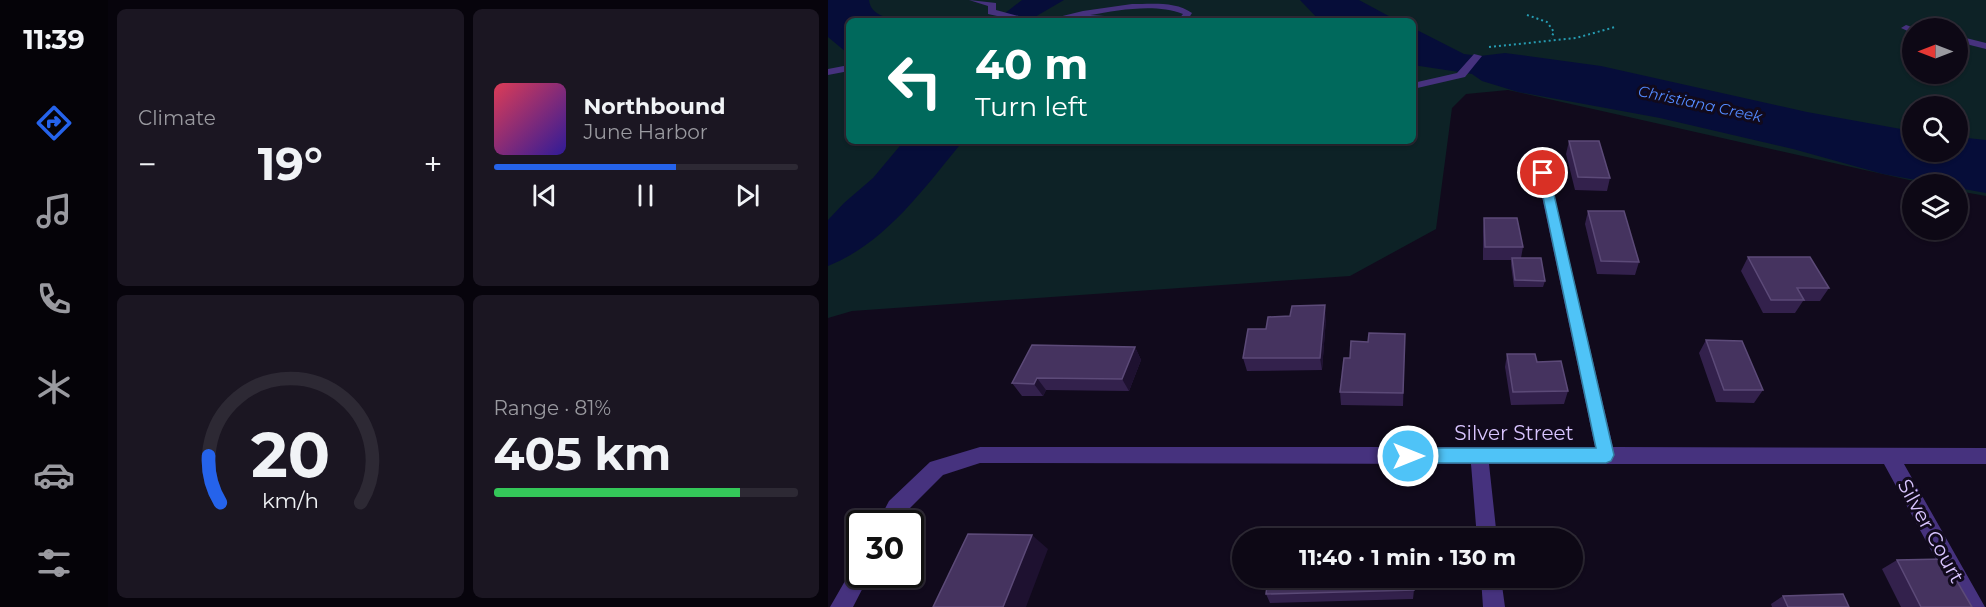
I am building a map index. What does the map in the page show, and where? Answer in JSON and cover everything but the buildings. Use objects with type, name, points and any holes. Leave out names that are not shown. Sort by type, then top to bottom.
[{"type":"street","points":[[972,0],[993,5],[991,12],[1016,18]]},
{"type":"street","points":[[1062,18],[1091,10],[1150,5],[1183,8],[1188,12],[1184,18]]},
{"type":"street","points":[[1072,16],[1097,18]]},
{"type":"street","points":[[1968,42],[1986,46]]},
{"type":"street","points":[[1416,85],[1461,75],[1477,56]]},
{"type":"street","points":[[828,72],[846,69]]},
{"type":"street","points":[[1543,173],[1606,455]]},
{"type":"street","name":"Silver Street","points":[[895,510],[937,468],[980,455],[1986,456]]},
{"type":"street","name":"Silver Court","points":[[1889,455],[1974,607]]},
{"type":"street","points":[[1479,456],[1486,528]]},
{"type":"street","points":[[841,607],[852,588]]},
{"type":"street","points":[[1492,588],[1494,607]]},
{"type":"path","points":[[1527,15],[1552,26],[1553,37],[1548,40]]},
{"type":"path","points":[[1477,56],[1493,45],[1576,38],[1615,27]]},
{"type":"green space","points":[[828,0],[1986,0],[1986,196],[1968,193],[1968,174],[1902,174],[1902,178],[1508,90],[1466,94],[1452,108],[1436,229],[1350,276],[852,311],[828,318]]},
{"type":"water","points":[[828,0],[869,0],[873,10],[887,18],[846,18],[846,52],[828,37]]},
{"type":"water","points":[[1022,0],[1064,0],[1033,18],[999,18]]},
{"type":"water","points":[[1300,0],[1359,0],[1392,18],[1317,18]]},
{"type":"water","name":"Christiana Creek","points":[[1416,30],[1464,54],[1480,56],[1505,53],[1601,66],[1807,112],[1902,129],[1902,162],[1968,162],[1968,138],[1986,140],[1986,193],[1968,190],[1968,174],[1902,174],[1902,177],[1883,174],[1793,149],[1660,118],[1518,92],[1482,81],[1472,74],[1416,65]]},
{"type":"water","points":[[901,144],[961,144],[919,195],[886,228],[849,256],[828,266],[828,220],[873,178]]},
{"type":"route","points":[[1408,456],[1606,455],[1543,173]]}]
